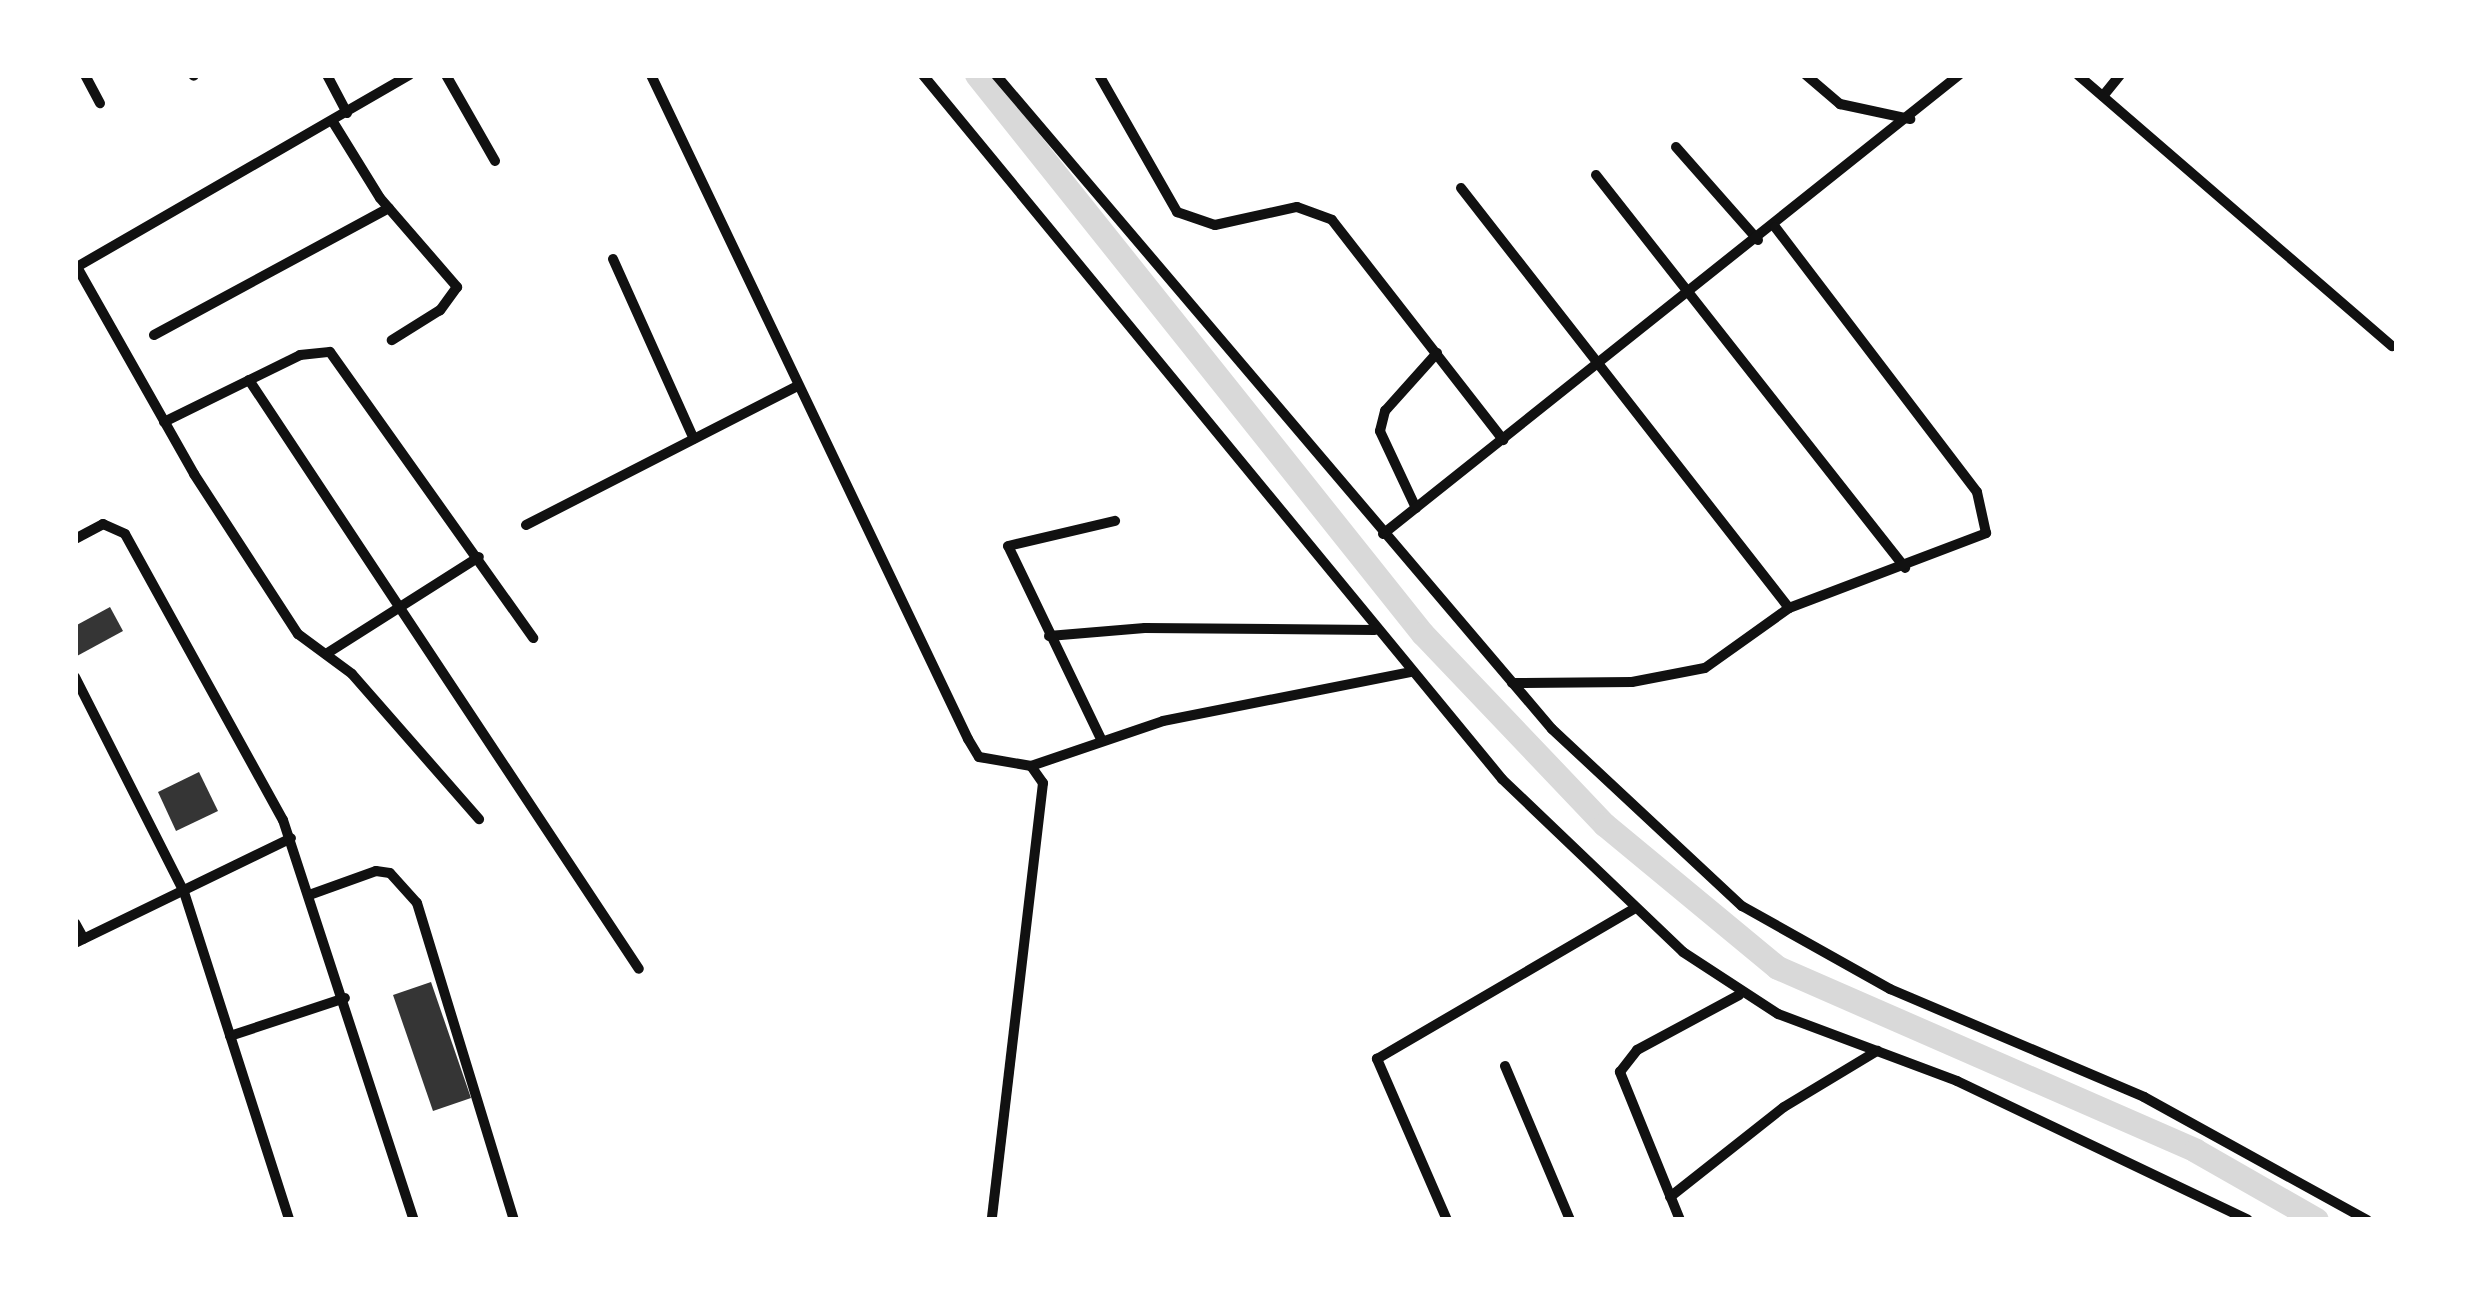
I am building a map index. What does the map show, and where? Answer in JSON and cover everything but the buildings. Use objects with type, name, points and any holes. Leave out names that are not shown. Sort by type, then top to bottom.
[{"type":"street","points":[[86,75],[100,103]]},
{"type":"street","points":[[327,75],[347,113]]},
{"type":"street","points":[[409,75],[76,268],[164,422],[298,634],[326,653],[479,819]]},
{"type":"street","points":[[446,75],[495,161]]},
{"type":"street","points":[[651,75],[968,740],[990,763],[1031,766],[1163,721],[1410,672]]},
{"type":"street","points":[[923,75],[1410,672],[1502,779],[1636,908],[1739,995],[2022,1110],[2242,1218]]},
{"type":"street","points":[[997,75],[1512,683],[1655,831],[1759,921],[1890,989],[2144,1097],[2367,1220]]},
{"type":"street","points":[[1099,75],[1177,212],[1215,225],[1297,207],[1317,210],[1437,352],[1503,440]]},
{"type":"street","points":[[1806,75],[1840,104],[1910,119]]},
{"type":"street","points":[[1382,534],[1775,227],[1959,75]]},
{"type":"street","points":[[2078,75],[2392,346]]},
{"type":"street","points":[[2103,96],[2120,75]]},
{"type":"street","points":[[333,122],[388,208],[457,287],[440,310],[392,340]]},
{"type":"street","points":[[1676,147],[1758,240]]},
{"type":"street","points":[[1596,175],[1693,292],[1906,568]]},
{"type":"street","points":[[1461,188],[1789,608]]},
{"type":"street","points":[[154,335],[388,208]]},
{"type":"street","points":[[1512,683],[1632,682],[1705,668],[1789,608],[1981,541],[1988,513],[1775,227]]},
{"type":"street","points":[[613,259],[694,440]]},
{"type":"street","points":[[164,422],[300,355],[330,352],[533,638]]},
{"type":"street","points":[[1416,508],[1379,431],[1385,411],[1437,352]]},
{"type":"street","points":[[249,380],[396,609],[640,970]]},
{"type":"street","points":[[526,525],[798,386]]},
{"type":"street","points":[[1102,741],[1008,546],[1115,521]]},
{"type":"street","points":[[75,539],[103,524],[125,534],[291,838],[414,1220]]},
{"type":"street","points":[[326,653],[478,557]]},
{"type":"street","points":[[1049,636],[1145,628],[1375,630]]},
{"type":"street","points":[[75,677],[184,892],[290,1220]]},
{"type":"street","points":[[992,1220],[1043,783],[1031,766]]},
{"type":"street","points":[[75,923],[79,941],[291,838]]},
{"type":"street","points":[[312,894],[376,871],[390,873],[416,903],[514,1220]]},
{"type":"street","points":[[1447,1220],[1377,1060],[1636,908]]},
{"type":"street","points":[[1680,1220],[1620,1072],[1637,1050],[1739,995]]},
{"type":"street","points":[[230,1036],[345,998]]},
{"type":"street","points":[[1670,1197],[1784,1107],[1877,1051]]},
{"type":"street","points":[[1505,1066],[1570,1220]]},
{"type":"waterway","points":[[977,75],[1423,634],[1605,825],[1778,968],[2196,1151],[2317,1220]]}]
